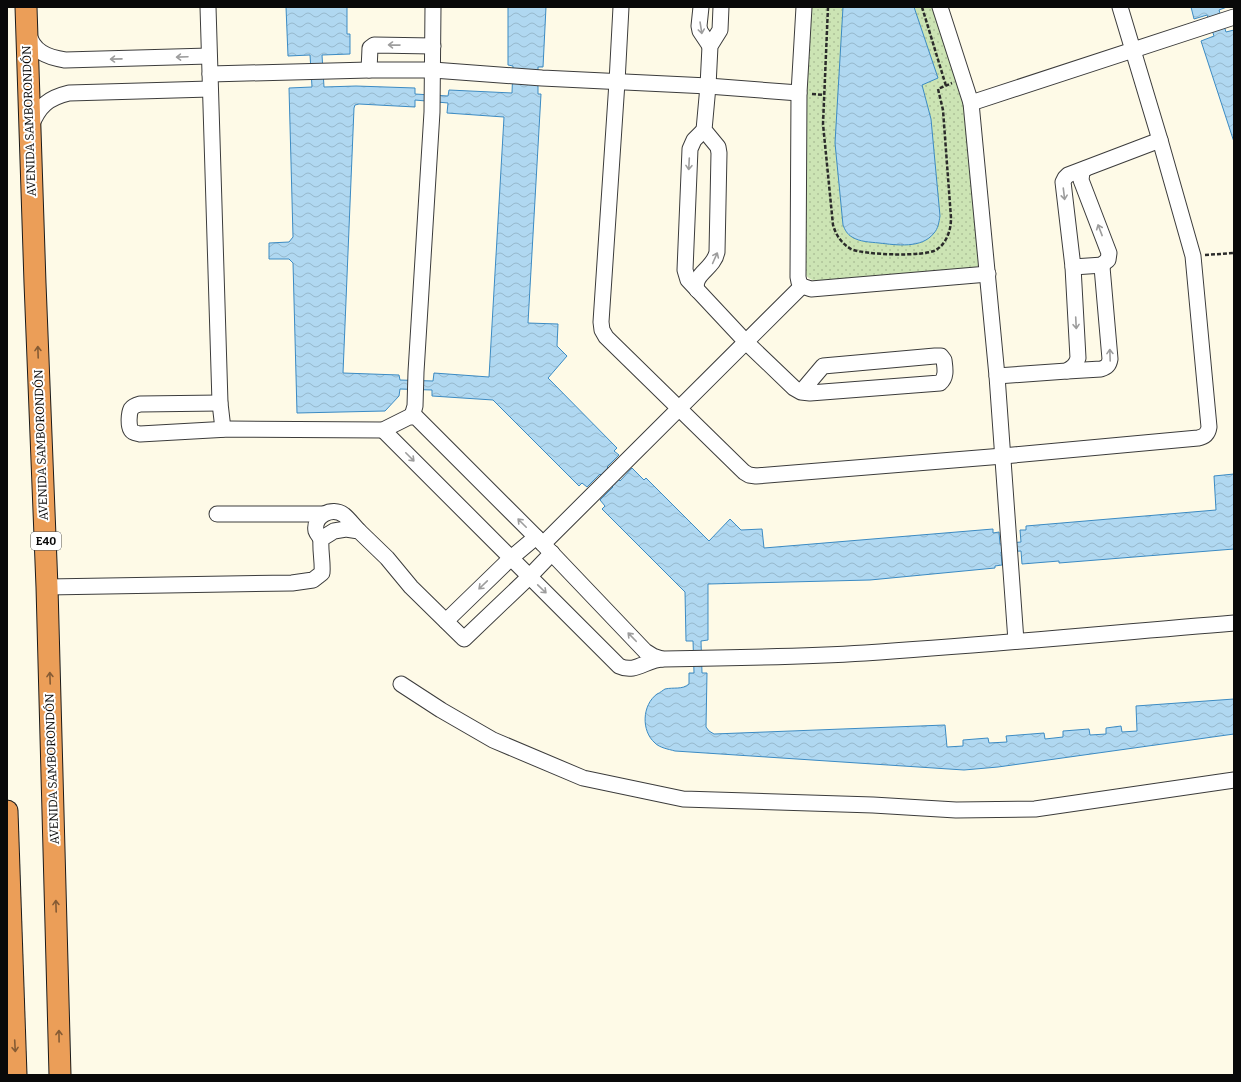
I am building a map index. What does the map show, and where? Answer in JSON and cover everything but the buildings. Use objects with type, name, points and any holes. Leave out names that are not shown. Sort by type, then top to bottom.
[{"type":"highway","name":"AVENIDA SAMBORONDÓN","points":[[26,7],[35,298],[48,587],[60,1075]]},
{"type":"highway","points":[[7,811],[16,1075]]},
{"type":"street","points":[[208,7],[220,403],[223,429]]},
{"type":"street","points":[[220,403],[135,405],[131,409],[130,413],[131,430],[140,434],[223,429],[383,430],[412,416],[415,406],[432,112],[433,7]]},
{"type":"street","points":[[621,7],[601,322],[602,330],[606,337],[744,472],[756,476],[1003,456],[1198,438],[1203,437],[1206,434],[1209,427],[1193,256],[1120,7]]},
{"type":"street","points":[[701,7],[699,26],[700,31],[710,46]]},
{"type":"street","points":[[721,7],[720,30],[710,46],[704,130],[694,140],[690,149],[685,262],[688,280],[746,342],[794,388],[801,392],[810,393],[940,382],[945,376],[944,360],[941,356],[936,356],[822,366],[801,392]]},
{"type":"street","points":[[804,7],[799,93],[799,282],[802,286],[811,289],[988,274]]},
{"type":"street","points":[[940,7],[971,103],[997,376],[1016,641]]},
{"type":"street","points":[[971,103],[1134,51],[1234,17]]},
{"type":"street","points":[[26,28],[30,41],[44,55],[65,60],[209,56]]},
{"type":"street","points":[[369,70],[370,48],[374,45],[433,46]]},
{"type":"street","points":[[210,74],[348,70],[433,70],[507,76],[708,86],[799,93]]},
{"type":"street","points":[[30,129],[39,108],[49,100],[59,95],[69,93],[210,89]]},
{"type":"street","points":[[697,290],[696,285],[698,278],[713,263],[717,252],[720,153],[718,147],[704,130]]},
{"type":"street","points":[[1068,370],[1073,367],[1078,358],[1073,267],[1063,182],[1068,175],[1160,140]]},
{"type":"street","points":[[1073,267],[1103,265],[1108,260],[1109,253],[1081,180],[1082,172],[1085,169]]},
{"type":"street","points":[[997,376],[1068,370],[1101,369],[1106,368],[1110,364],[1103,265]]},
{"type":"street","points":[[217,514],[323,514],[332,511],[343,514],[387,558],[411,587],[464,639],[529,577],[544,545],[802,286]]},
{"type":"street","points":[[412,416],[419,420],[544,545],[645,651],[662,659]]},
{"type":"street","points":[[383,430],[619,666],[626,669],[633,669],[652,661],[662,659],[685,660],[864,653],[1234,622]]},
{"type":"street","points":[[48,587],[292,583],[313,580],[322,573],[323,564],[320,548],[321,539],[316,531],[316,522],[323,514]]},
{"type":"street","points":[[321,539],[334,531],[346,529],[359,531]]},
{"type":"street","points":[[446,621],[511,558],[544,545]]},
{"type":"street","points":[[401,684],[441,710],[493,740],[583,778],[683,799],[873,805],[956,810],[1035,809],[1234,780]]},
{"type":"path","points":[[828,7],[823,124],[833,225],[837,236],[851,249],[874,254],[926,253],[936,250],[947,238],[951,226],[944,110],[938,89],[946,86],[922,7]]},
{"type":"path","points":[[1193,256],[1234,253]]},
{"type":"green space","points":[[810,7],[934,7],[968,119],[981,262],[978,266],[973,268],[818,282],[805,274],[806,100]]},
{"type":"water","points":[[286,7],[347,7],[347,34],[350,34],[350,54],[322,55],[324,87],[356,86],[415,88],[415,94],[448,96],[449,90],[512,93],[513,66],[508,65],[508,7],[546,7],[543,67],[538,67],[538,94],[541,94],[528,323],[558,324],[557,346],[567,356],[548,378],[617,448],[614,451],[619,455],[607,467],[620,481],[632,468],[644,480],[646,478],[709,541],[730,519],[741,530],[762,529],[764,548],[993,529],[993,533],[999,532],[1000,544],[1021,542],[1020,530],[1026,530],[1026,526],[1216,510],[1214,476],[1234,474],[1234,549],[1059,563],[1059,561],[1022,564],[1021,551],[1001,552],[1002,565],[995,566],[995,568],[870,580],[708,584],[708,640],[701,641],[702,673],[707,673],[706,727],[709,731],[714,734],[945,725],[947,747],[963,746],[963,740],[988,738],[989,743],[1007,742],[1006,736],[1044,733],[1045,739],[1063,737],[1063,731],[1089,729],[1090,735],[1106,734],[1106,728],[1121,726],[1122,732],[1137,731],[1136,706],[1234,699],[1234,734],[998,767],[964,770],[675,751],[657,745],[650,738],[647,732],[645,718],[648,705],[657,694],[665,689],[681,688],[689,684],[689,673],[694,673],[693,641],[686,641],[685,592],[602,509],[605,506],[600,500],[613,487],[600,474],[587,487],[582,483],[579,486],[493,400],[432,396],[432,390],[400,389],[399,396],[385,411],[297,413],[293,263],[289,259],[269,259],[269,243],[289,242],[293,237],[289,88],[312,87],[310,55],[288,56]],"holes":[[[415,100],[448,103],[447,113],[504,117],[489,377],[434,373],[433,381],[400,380],[399,375],[343,373],[355,105],[415,107]]]},
{"type":"water","points":[[843,7],[914,7],[938,78],[922,85],[931,119],[940,216],[935,231],[923,242],[901,245],[862,241],[849,235],[843,225],[835,143]]},
{"type":"water","points":[[1191,7],[1227,7],[1219,10],[1226,32],[1234,30],[1234,142],[1201,41],[1214,36],[1207,15],[1194,19]]}]
